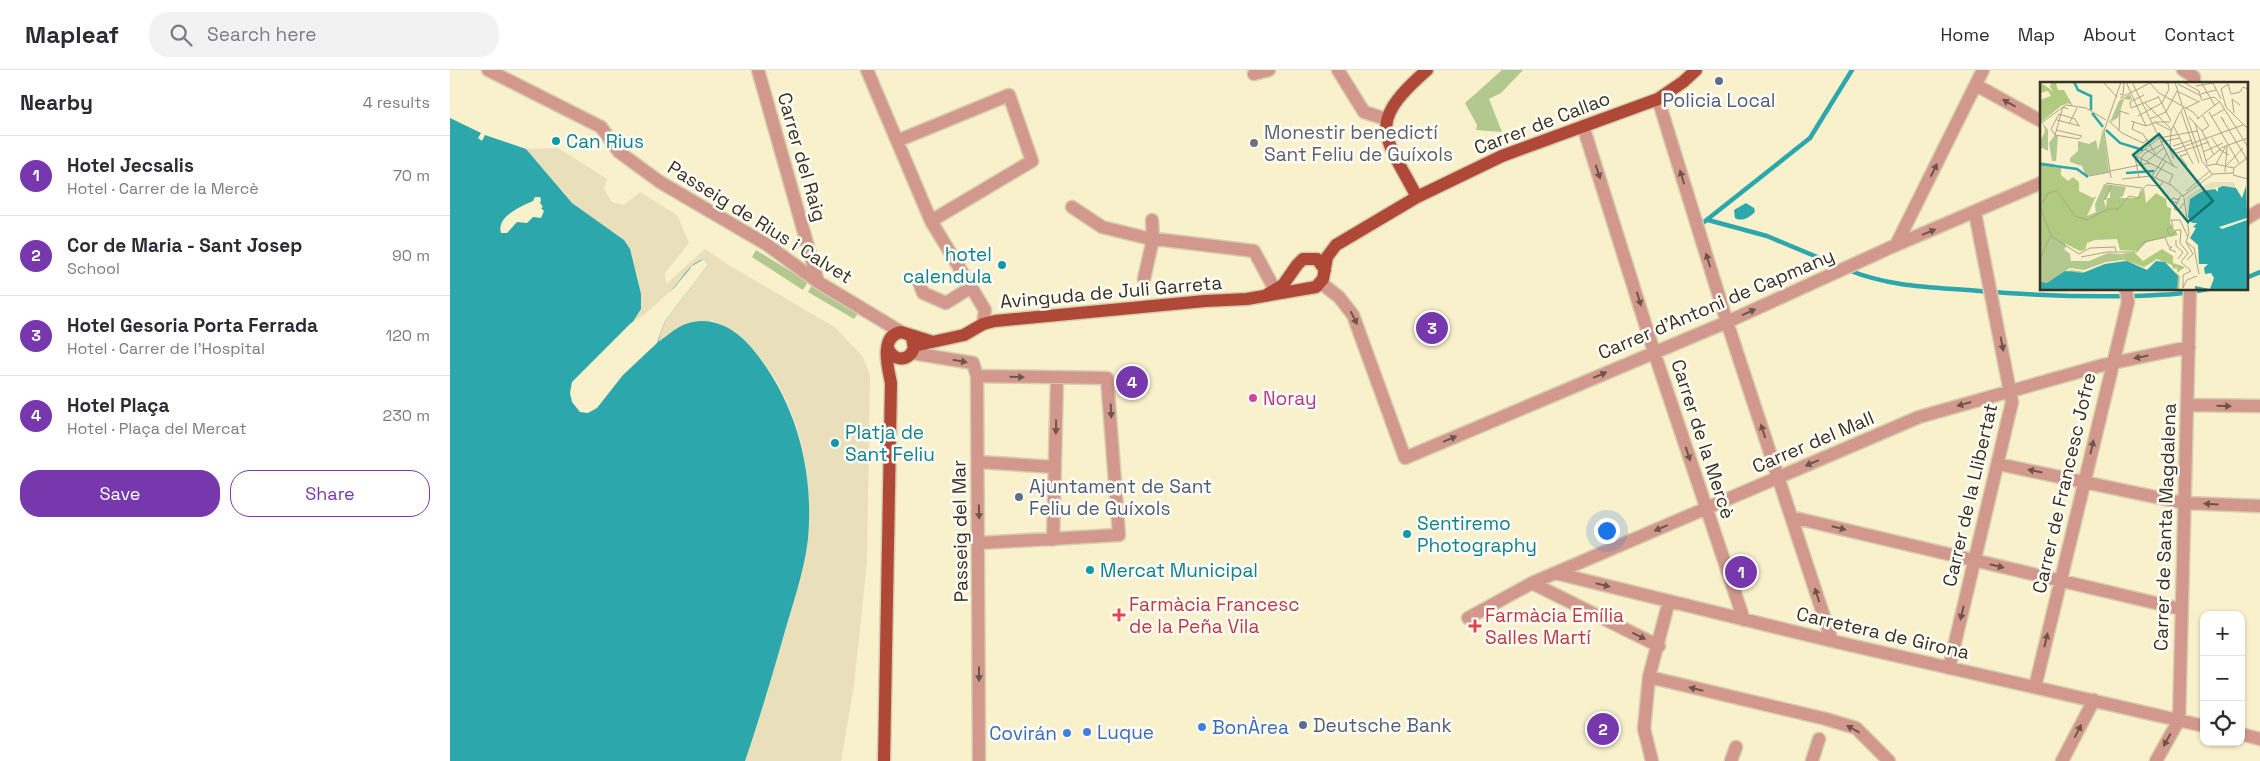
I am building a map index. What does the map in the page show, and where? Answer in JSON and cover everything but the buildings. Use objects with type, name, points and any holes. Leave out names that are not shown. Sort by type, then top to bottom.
[{"type":"main road","points":[[1416,197],[1396,162],[1386,138],[1386,120],[1398,98],[1427,70]]},
{"type":"main road","name":"Carrer de Callao","points":[[1312,258],[1416,197],[1502,156],[1658,99],[1683,82],[1696,70]]},
{"type":"main road","points":[[1295,269],[1297,282],[1309,288],[1321,283],[1327,257],[1336,245]]},
{"type":"main road","points":[[1269,293],[1286,281],[1303,259],[1312,258],[1320,262],[1325,270]]},
{"type":"main road","name":"Avinguda de Juli Garreta","points":[[909,342],[935,343],[964,336],[983,324],[1002,320],[1247,299],[1269,293],[1309,288]]},
{"type":"main road","points":[[884,761],[891,383],[888,366],[888,344],[893,334],[909,342],[908,357],[898,359],[892,355],[888,344]]},
{"type":"main road","points":[[891,383],[898,359]]},
{"type":"street","name":"Passeig de Rius i Calvet","points":[[488,70],[601,127],[619,152],[660,182],[766,244],[818,282],[882,322],[909,342]]},
{"type":"street","name":"Carrer del Raig","points":[[758,70],[818,282]]},
{"type":"street","points":[[867,70],[931,221],[984,310],[983,324]]},
{"type":"street","points":[[1254,74],[1269,70]]},
{"type":"street","points":[[1338,70],[1364,112],[1386,120]]},
{"type":"street","points":[[1896,245],[1983,70]]},
{"type":"street","points":[[2183,70],[2194,81]]},
{"type":"street","points":[[1976,85],[2040,120]]},
{"type":"street","points":[[897,141],[1009,95],[1032,161],[931,221]]},
{"type":"street","points":[[1658,99],[1727,322],[1832,641]]},
{"type":"street","name":"Carrer de la Mercè","points":[[1583,126],[1654,352],[1744,620]]},
{"type":"street","name":"Carrer d'Antoni de Capmany","points":[[1321,283],[1339,296],[1354,315],[1406,458],[1727,322],[1896,245],[1975,213],[2040,183]]},
{"type":"street","points":[[1072,207],[1102,227],[1153,239],[1254,251],[1269,293]]},
{"type":"street","points":[[2248,218],[2260,210]]},
{"type":"street","name":"Carrer de la Llibertat","points":[[1949,668],[2012,402],[1975,213]]},
{"type":"street","points":[[1144,279],[1153,239],[1152,220]]},
{"type":"street","points":[[919,282],[923,293],[946,303],[970,288]]},
{"type":"street","name":"Carrer de Francesc Jofre","points":[[2035,687],[2127,294]]},
{"type":"street","name":"Carrer de Santa Magdalena","points":[[2156,761],[2178,720],[2190,295]]},
{"type":"street","points":[[882,322],[888,344]]},
{"type":"street","points":[[909,342],[973,363],[977,376],[1108,378],[1119,535],[979,543]]},
{"type":"street","name":"Carrer del Mall","points":[[1468,618],[1532,584],[1919,417],[2112,363],[2189,347]]},
{"type":"street","name":"Passeig del Mar","points":[[977,376],[979,761]]},
{"type":"street","points":[[1053,540],[1057,378]]},
{"type":"street","points":[[2187,405],[2260,406]]},
{"type":"street","points":[[978,462],[1055,467]]},
{"type":"street","points":[[1998,464],[2184,503],[2260,506]]},
{"type":"street","points":[[1791,517],[2060,582],[2181,609]]},
{"type":"street","name":"Carretera de Girona","points":[[1556,574],[1832,641],[2200,725]]},
{"type":"street","points":[[1532,584],[1659,646]]},
{"type":"street","points":[[1652,761],[1644,729],[1649,677],[1659,646],[1669,601]]},
{"type":"street","points":[[1649,677],[1826,718],[1856,728],[1889,761]]},
{"type":"street","points":[[2062,761],[2094,700]]},
{"type":"street","points":[[2245,735],[2260,738]]},
{"type":"street","points":[[1812,761],[1819,740]]},
{"type":"street","points":[[1730,761],[1736,747]]},
{"type":"green space","points":[[1502,70],[1523,70],[1501,93],[1489,99],[1502,132],[1476,130],[1477,125],[1465,103]]},
{"type":"green space","points":[[756,250],[808,282],[803,290],[752,257]]},
{"type":"green space","points":[[812,285],[859,312],[854,319],[808,292]]},
{"type":"sand","name":"Platja de Sant Feliu","points":[[558,148],[607,179],[604,189],[612,202],[624,205],[640,192],[677,215],[689,243],[665,273],[666,284],[705,249],[836,328],[863,357],[870,375],[867,562],[854,685],[841,761],[745,761],[761,714],[794,599],[804,563],[808,539],[807,477],[801,445],[792,414],[778,385],[761,358],[739,337],[712,320],[657,343],[665,321],[708,265],[692,266],[656,306],[631,323],[630,249],[624,240],[572,203],[526,149]]},
{"type":"water","points":[[450,118],[481,133],[478,138],[482,141],[485,135],[526,149],[572,203],[624,240],[630,249],[641,294],[641,309],[632,323],[655,307],[691,267],[704,259],[708,265],[665,321],[658,342],[683,325],[705,321],[716,323],[735,332],[752,348],[773,377],[793,420],[805,467],[809,515],[808,539],[801,577],[745,761],[450,761]],"holes":[[[535,197],[540,197],[540,203],[543,207],[541,208],[544,211],[541,218],[533,217],[527,223],[517,222],[507,233],[501,233],[500,227],[506,217],[516,209],[533,201]]]},
{"type":"water","points":[[1746,203],[1754,208],[1755,212],[1745,219],[1735,218],[1734,210]]},
{"type":"pier","points":[[704,259],[708,265],[665,321],[657,343],[623,375],[597,408],[588,413],[580,412],[572,402],[570,393],[572,382],[631,323],[643,316],[674,288],[692,266]]},
{"type":"waterway","points":[[1704,222],[1810,138],[1852,70]]},
{"type":"waterway","points":[[1708,220],[1767,236],[1841,267]]},
{"type":"waterway","points":[[1848,270],[1897,284],[2017,294],[2132,296],[2179,294],[2203,290]]},
{"type":"waterway","points":[[2248,277],[2260,272]]},
{"type":"place","name":"Policia Local","points":[[1719,81]]},
{"type":"place","name":"Can Rius","points":[[556,141]]},
{"type":"place","name":"Monestir benedictí Sant Feliu de Guíxols","points":[[1254,143]]},
{"type":"place","name":"hotel calendula","points":[[1002,265]]},
{"type":"place","name":"Hotel Gesoria Porta Ferrada","points":[[1432,328]]},
{"type":"place","name":"Hotel Plaça","points":[[1132,382]]},
{"type":"place","name":"Noray","points":[[1253,398]]},
{"type":"place","name":"Platja de Sant Feliu","points":[[835,443]]},
{"type":"place","name":"Ajuntament de Sant Feliu de Guíxols","points":[[1019,497]]},
{"type":"place","name":"Sentiremo Photography","points":[[1407,534]]},
{"type":"place","name":"Mercat Municipal","points":[[1090,570]]},
{"type":"place","name":"Hotel Jecsalis","points":[[1741,572]]},
{"type":"place","name":"Farmàcia Francesc de la Peña Vila","points":[[1119,615]]},
{"type":"place","name":"Farmàcia Emília Salles Martí","points":[[1475,626]]},
{"type":"place","name":"Deutsche Bank","points":[[1303,725]]},
{"type":"place","name":"BonÀrea","points":[[1202,727]]},
{"type":"place","name":"Cor de Maria - Sant Josep","points":[[1603,729]]},
{"type":"place","name":"Luque","points":[[1087,732]]},
{"type":"place","name":"Covirán","points":[[1067,733]]}]
